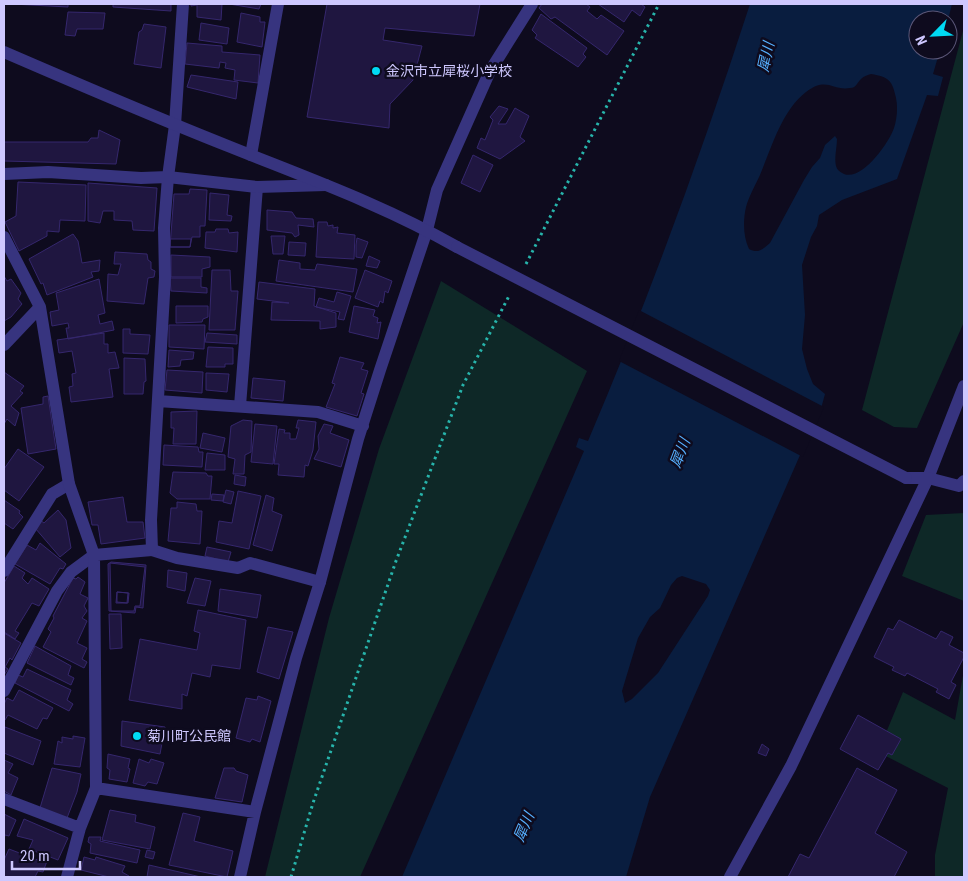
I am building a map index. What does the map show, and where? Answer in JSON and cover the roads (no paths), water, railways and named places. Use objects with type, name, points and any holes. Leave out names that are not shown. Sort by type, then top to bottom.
[{"type":"street","points":[[152,550],[151,520],[165,278],[164,228],[175,125],[183,4]]},
{"type":"street","points":[[251,155],[278,4]]},
{"type":"street","points":[[240,877],[255,812],[296,658],[320,582],[362,426],[427,230],[437,190],[490,71],[532,4]]},
{"type":"street","points":[[4,52],[175,125],[328,184],[427,230],[906,478],[928,478],[962,485]]},
{"type":"street","points":[[4,174],[48,172],[142,178],[168,177],[258,187],[328,184]]},
{"type":"street","points":[[240,406],[258,187]]},
{"type":"street","points":[[4,237],[40,307],[69,484],[94,555],[96,788],[80,828],[67,877]]},
{"type":"street","points":[[4,345],[40,307]]},
{"type":"street","points":[[730,877],[791,766],[928,478],[964,386]]},
{"type":"street","points":[[158,401],[318,412],[362,426]]},
{"type":"street","points":[[4,571],[52,494],[69,484]]},
{"type":"street","points":[[4,691],[57,591],[71,572],[94,555],[152,550],[177,558],[238,568],[250,563],[320,582]]},
{"type":"street","points":[[96,788],[255,812]]},
{"type":"street","points":[[4,799],[80,828]]},
{"type":"water","name":"犀川","points":[[750,4],[952,4],[950,10],[908,10],[908,60],[937,60],[933,74],[943,77],[938,96],[927,95],[897,179],[842,200],[819,215],[817,226],[811,237],[802,265],[805,315],[802,349],[813,384],[825,394],[822,405],[650,797],[626,877],[402,877],[584,451],[576,447],[579,438],[588,441],[611,387],[694,170]],"holes":[[[871,74],[882,76],[889,80],[893,87],[897,102],[897,113],[894,128],[881,151],[859,172],[851,175],[844,174],[836,166],[837,139],[835,136],[825,145],[820,158],[804,180],[770,243],[758,251],[749,249],[744,228],[746,207],[778,130],[790,109],[813,87],[824,84],[852,88],[866,76]],[[682,576],[706,584],[710,590],[708,596],[658,673],[632,699],[625,703],[622,691],[638,638],[650,617],[660,608],[671,585],[677,578]]]},
{"type":"place","name":"金沢市立犀桜小学校","points":[[376,71]]},
{"type":"place","name":"菊川町公民館","points":[[137,736]]}]
